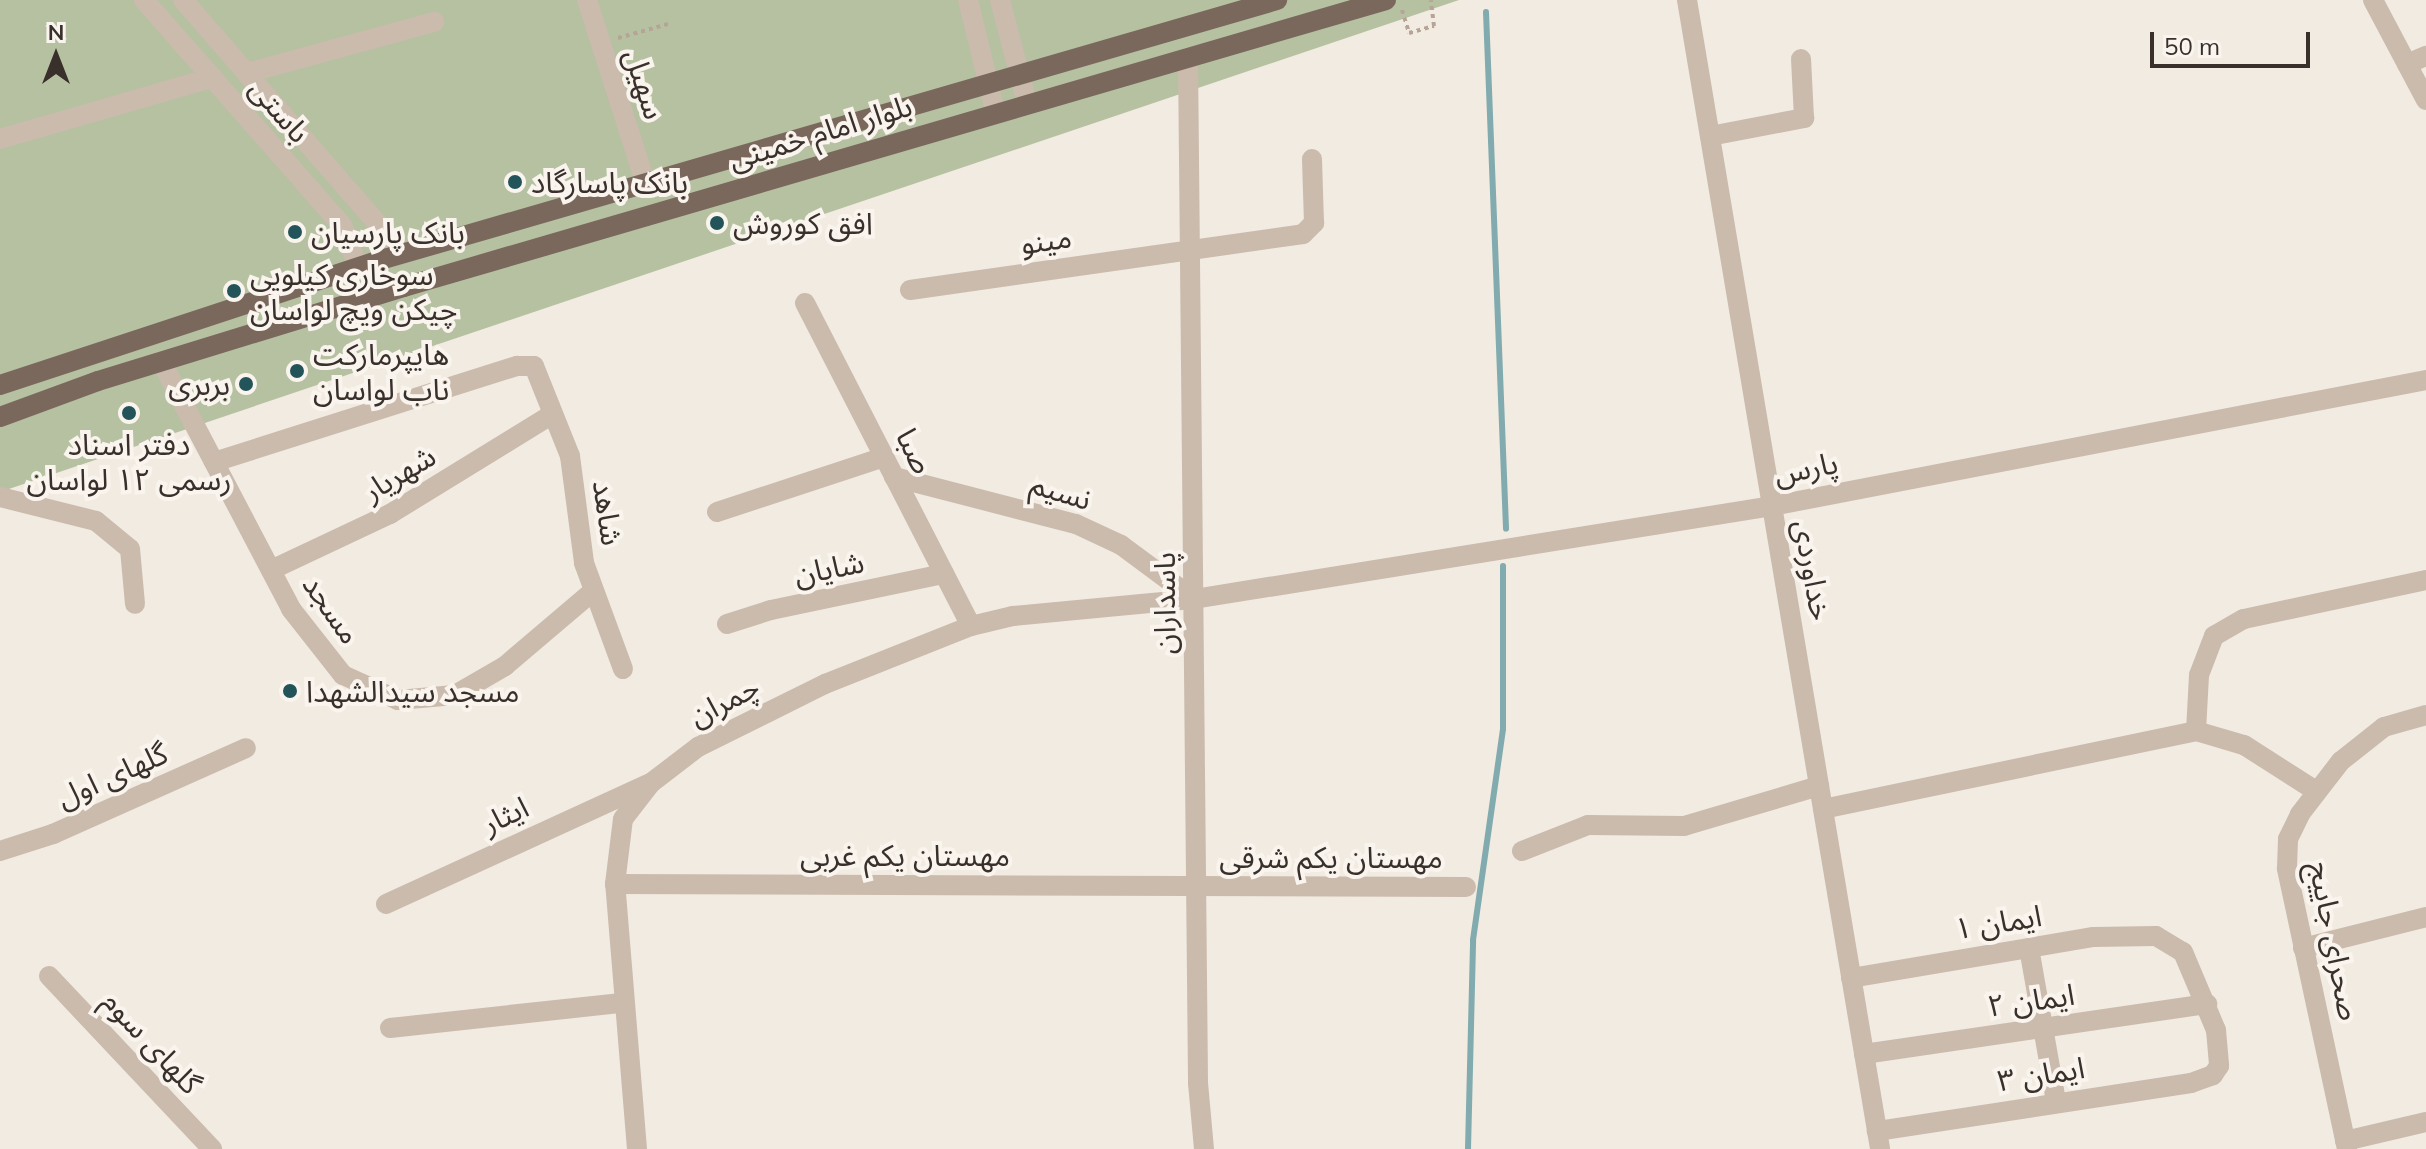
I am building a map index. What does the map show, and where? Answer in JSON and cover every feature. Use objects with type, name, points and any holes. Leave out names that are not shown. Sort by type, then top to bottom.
[{"type":"main road","name":"بلوار امام خمینی","points":[[0,385],[403,253],[1277,0]]},
{"type":"main road","name":"بلوار امام خمینی","points":[[0,417],[161,361],[995,111],[1386,0]]},
{"type":"street","name":"باستی","points":[[144,0],[342,225],[358,267]]},
{"type":"street","name":"باستی","points":[[183,0],[403,253]]},
{"type":"street","name":"سهیل","points":[[587,0],[646,185]]},
{"type":"street","points":[[968,0],[995,111]]},
{"type":"street","points":[[1000,0],[1027,103]]},
{"type":"street","name":"خداوردی","points":[[1687,0],[1878,1140]]},
{"type":"street","points":[[2373,0],[2416,60],[2426,100]]},
{"type":"street","points":[[247,73],[434,22]]},
{"type":"street","name":"پاسداران","points":[[1188,57],[1195,886],[1204,1149]]},
{"type":"street","points":[[1710,136],[1804,118],[1801,59]]},
{"type":"street","points":[[0,139],[212,78]]},
{"type":"street","name":"مینو","points":[[910,290],[1312,231],[1312,159]]},
{"type":"street","name":"صبا","points":[[805,303],[971,626]]},
{"type":"street","name":"مسجد","points":[[161,361],[291,609],[343,675],[398,700],[455,695],[505,666],[593,591]]},
{"type":"street","name":"شاهد","points":[[214,462],[517,366],[534,366],[551,415],[570,456],[593,591],[623,669]]},
{"type":"street","name":"پارس","points":[[1194,599],[1772,506],[2426,380]]},
{"type":"street","name":"شهریار","points":[[271,570],[390,514],[551,415]]},
{"type":"street","points":[[717,512],[884,457]]},
{"type":"street","name":"نسیم","points":[[894,477],[1076,524],[1121,545],[1194,599]]},
{"type":"street","points":[[0,497],[96,521],[130,549],[135,604]]},
{"type":"street","name":"شایان","points":[[727,624],[771,610],[944,574]]},
{"type":"street","points":[[2196,731],[2199,675],[2214,636],[2244,619],[2426,580]]},
{"type":"street","name":"چمران","points":[[637,1149],[622,1003],[615,884],[623,819],[651,783],[698,747],[782,705],[971,626],[1013,616],[1194,599]]},
{"type":"street","name":"صحرای جاییج","points":[[2346,1145],[2287,868],[2288,839],[2316,791],[2341,761],[2384,727],[2426,715]]},
{"type":"street","points":[[1823,809],[2196,731],[2244,745],[2316,791]]},
{"type":"street","name":"گلهای اول","points":[[0,851],[53,834],[246,748]]},
{"type":"street","name":"ایثار","points":[[386,904],[651,783]]},
{"type":"street","points":[[1522,851],[1588,825],[1684,826],[1819,786]]},
{"type":"street","name":"مهستان یکم غربی","points":[[615,884],[1195,886]]},
{"type":"street","name":"مهستان یکم شرقی","points":[[1195,886],[1466,887]]},
{"type":"street","points":[[2303,948],[2426,917]]},
{"type":"street","name":"ایمان ۱","points":[[1851,978],[2094,937],[2156,936],[2183,952],[2207,1004]]},
{"type":"street","points":[[2029,948],[2056,1101]]},
{"type":"street","name":"گلهای سوم","points":[[49,976],[212,1149]]},
{"type":"street","points":[[390,1028],[622,1003]]},
{"type":"street","name":"ایمان ۲","points":[[1864,1054],[2207,1004]]},
{"type":"street","name":"ایمان ۳","points":[[1878,1140],[2056,1101],[2213,1075],[2219,1049],[2207,1004]]},
{"type":"street","points":[[2346,1145],[2426,1122]]},
{"type":"path","points":[[1400,0],[1409,33],[1434,26],[1431,0]]},
{"type":"path","points":[[601,43],[668,24]]},
{"type":"green space","points":[[0,0],[1459,0],[0,492]]},
{"type":"waterway","points":[[1486,12],[1506,529]]},
{"type":"waterway","points":[[1468,1149],[1473,940],[1503,729],[1503,566]]},
{"type":"place","name":"بانک پاسارگاد","points":[[515,182]]},
{"type":"place","name":"افق کوروش","points":[[717,223]]},
{"type":"place","name":"بانک پارسیان","points":[[295,232]]},
{"type":"place","name":"سوخاری کیلویی چیکن ویچ لواسان","points":[[234,291]]},
{"type":"place","name":"هایپرمارکت ناب لواسان","points":[[297,371]]},
{"type":"place","name":"بربری","points":[[246,384]]},
{"type":"place","name":"دفتر اسناد رسمی ۱۲ لواسان","points":[[129,413]]},
{"type":"place","name":"مسجد سیدالشهدا","points":[[290,691]]}]
